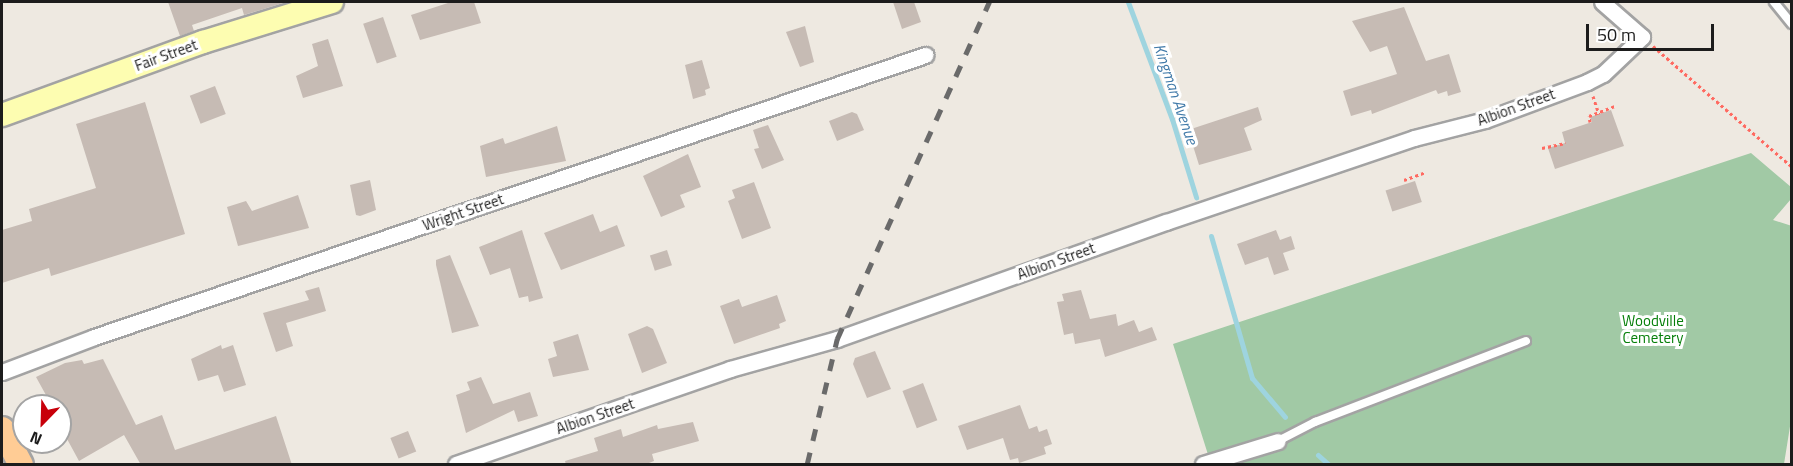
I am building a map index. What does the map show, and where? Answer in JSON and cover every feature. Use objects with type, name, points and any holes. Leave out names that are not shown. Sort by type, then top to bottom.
[{"type":"main road","points":[[2,429],[21,465]]},
{"type":"street","name":"Fair Street","points":[[2,115],[203,42],[332,2]]},
{"type":"street","points":[[1602,2],[1642,37]]},
{"type":"street","name":"Albion Street","points":[[456,465],[730,369],[837,339],[1392,145],[1485,120],[1603,74],[1642,37]]},
{"type":"street","name":"Wright Street","points":[[2,372],[94,336],[925,55]]},
{"type":"street","points":[[1203,465],[1278,441]]},
{"type":"lane","points":[[1774,2],[1791,24]]},
{"type":"lane","points":[[1278,441],[1315,422],[1526,341]]},
{"type":"path","points":[[1642,37],[1791,167]]},
{"type":"path","points":[[1590,122],[1589,116],[1615,106]]},
{"type":"path","points":[[1542,148],[1565,142]]},
{"type":"path","points":[[1404,180],[1426,172]]},
{"type":"green space","name":"Woodville Cemetery","points":[[1751,153],[1791,187],[1791,199],[1773,220],[1792,226],[1792,414],[1784,464],[1211,464],[1173,344]]},
{"type":"building","points":[[168,2],[283,3],[244,15],[242,8],[192,25],[194,31],[180,36]]},
{"type":"building","points":[[451,2],[474,2],[481,23],[420,40],[411,15]]},
{"type":"building","points":[[893,2],[914,2],[921,22],[902,29]]},
{"type":"building","points":[[1404,7],[1426,61],[1449,54],[1461,92],[1448,96],[1447,91],[1438,94],[1436,90],[1372,114],[1371,110],[1351,116],[1343,91],[1397,74],[1387,46],[1370,52],[1352,21]]},
{"type":"building","points":[[383,17],[397,57],[377,64],[363,24]]},
{"type":"building","points":[[805,26],[814,62],[800,67],[786,32]]},
{"type":"building","points":[[328,39],[343,86],[303,98],[296,76],[318,66],[312,44]]},
{"type":"building","points":[[702,60],[710,88],[705,90],[706,95],[693,99],[685,65]]},
{"type":"building","points":[[215,86],[226,114],[201,124],[190,96]]},
{"type":"building","points":[[145,102],[185,234],[51,276],[49,268],[2,283],[2,230],[32,221],[29,209],[96,188],[76,124]]},
{"type":"building","points":[[1258,107],[1262,120],[1244,128],[1252,150],[1199,165],[1188,130]]},
{"type":"building","points":[[1611,110],[1624,146],[1555,169],[1548,148],[1565,143],[1562,132],[1592,122],[1590,117]]},
{"type":"building","points":[[852,112],[857,114],[864,130],[837,141],[829,121]]},
{"type":"building","points":[[768,125],[784,160],[762,169],[754,149],[759,148],[753,130]]},
{"type":"building","points":[[557,126],[566,161],[486,177],[480,146],[503,138],[505,144]]},
{"type":"building","points":[[688,154],[701,187],[680,195],[685,207],[661,217],[643,176]]},
{"type":"building","points":[[370,180],[376,210],[360,216],[356,215],[350,185]]},
{"type":"building","points":[[1415,181],[1422,202],[1392,212],[1386,191]]},
{"type":"building","points":[[754,182],[771,228],[742,239],[728,201],[735,198],[732,190]]},
{"type":"building","points":[[298,195],[309,228],[238,246],[227,207],[246,201],[252,211]]},
{"type":"building","points":[[593,214],[600,232],[617,225],[625,246],[561,270],[544,233]]},
{"type":"building","points":[[522,230],[543,298],[529,302],[528,296],[519,298],[510,268],[490,275],[479,247]]},
{"type":"building","points":[[1276,230],[1280,240],[1291,236],[1295,249],[1283,253],[1289,270],[1274,275],[1268,257],[1245,265],[1237,244]]},
{"type":"building","points":[[667,250],[672,265],[655,271],[650,256]]},
{"type":"building","points":[[450,255],[479,326],[452,333],[436,265],[436,260]]},
{"type":"building","points":[[319,287],[326,311],[286,323],[293,346],[276,352],[263,313],[309,300],[305,291]]},
{"type":"building","points":[[1081,290],[1090,319],[1116,314],[1118,326],[1134,320],[1139,332],[1152,327],[1157,340],[1105,357],[1100,339],[1075,344],[1073,333],[1064,335],[1057,302],[1064,301],[1062,294]]},
{"type":"building","points":[[777,295],[786,321],[779,324],[780,328],[734,344],[720,306],[739,299],[742,307]]},
{"type":"building","points":[[647,326],[653,329],[667,363],[642,373],[628,334]]},
{"type":"building","points":[[578,334],[589,370],[553,377],[548,359],[557,356],[553,342]]},
{"type":"building","points":[[221,345],[222,349],[233,345],[246,385],[224,392],[218,375],[198,381],[191,359]]},
{"type":"building","points":[[875,351],[891,389],[867,398],[853,364],[855,358]]},
{"type":"building","points":[[103,359],[136,425],[162,415],[175,450],[276,416],[292,465],[141,465],[124,435],[79,461],[72,448],[72,394],[45,394],[36,377],[65,363],[82,360],[84,364]]},
{"type":"building","points":[[481,377],[493,404],[530,392],[538,416],[518,422],[514,410],[466,433],[456,395],[470,390],[467,382]]},
{"type":"building","points":[[923,383],[937,420],[917,428],[902,391]]},
{"type":"building","points":[[1020,405],[1029,429],[1037,426],[1039,432],[1047,429],[1052,444],[1044,447],[1046,454],[1019,463],[1018,458],[1010,460],[1003,438],[967,450],[958,426]]},
{"type":"building","points":[[693,422],[699,441],[652,454],[654,461],[644,465],[566,465],[565,461],[598,451],[594,438],[621,429],[623,437],[657,425],[658,429]]},
{"type":"building","points":[[408,431],[416,451],[399,459],[390,438]]},
{"type":"waterway","name":"Kingman Avenue","points":[[1128,2],[1172,119],[1196,197]]},
{"type":"waterway","name":"Kingman Avenue","points":[[1211,236],[1252,378],[1285,417]]},
{"type":"waterway","name":"Kingman Avenue","points":[[1318,455],[1328,464]]},
{"type":"railway","points":[[807,464],[837,339],[989,2]]}]
